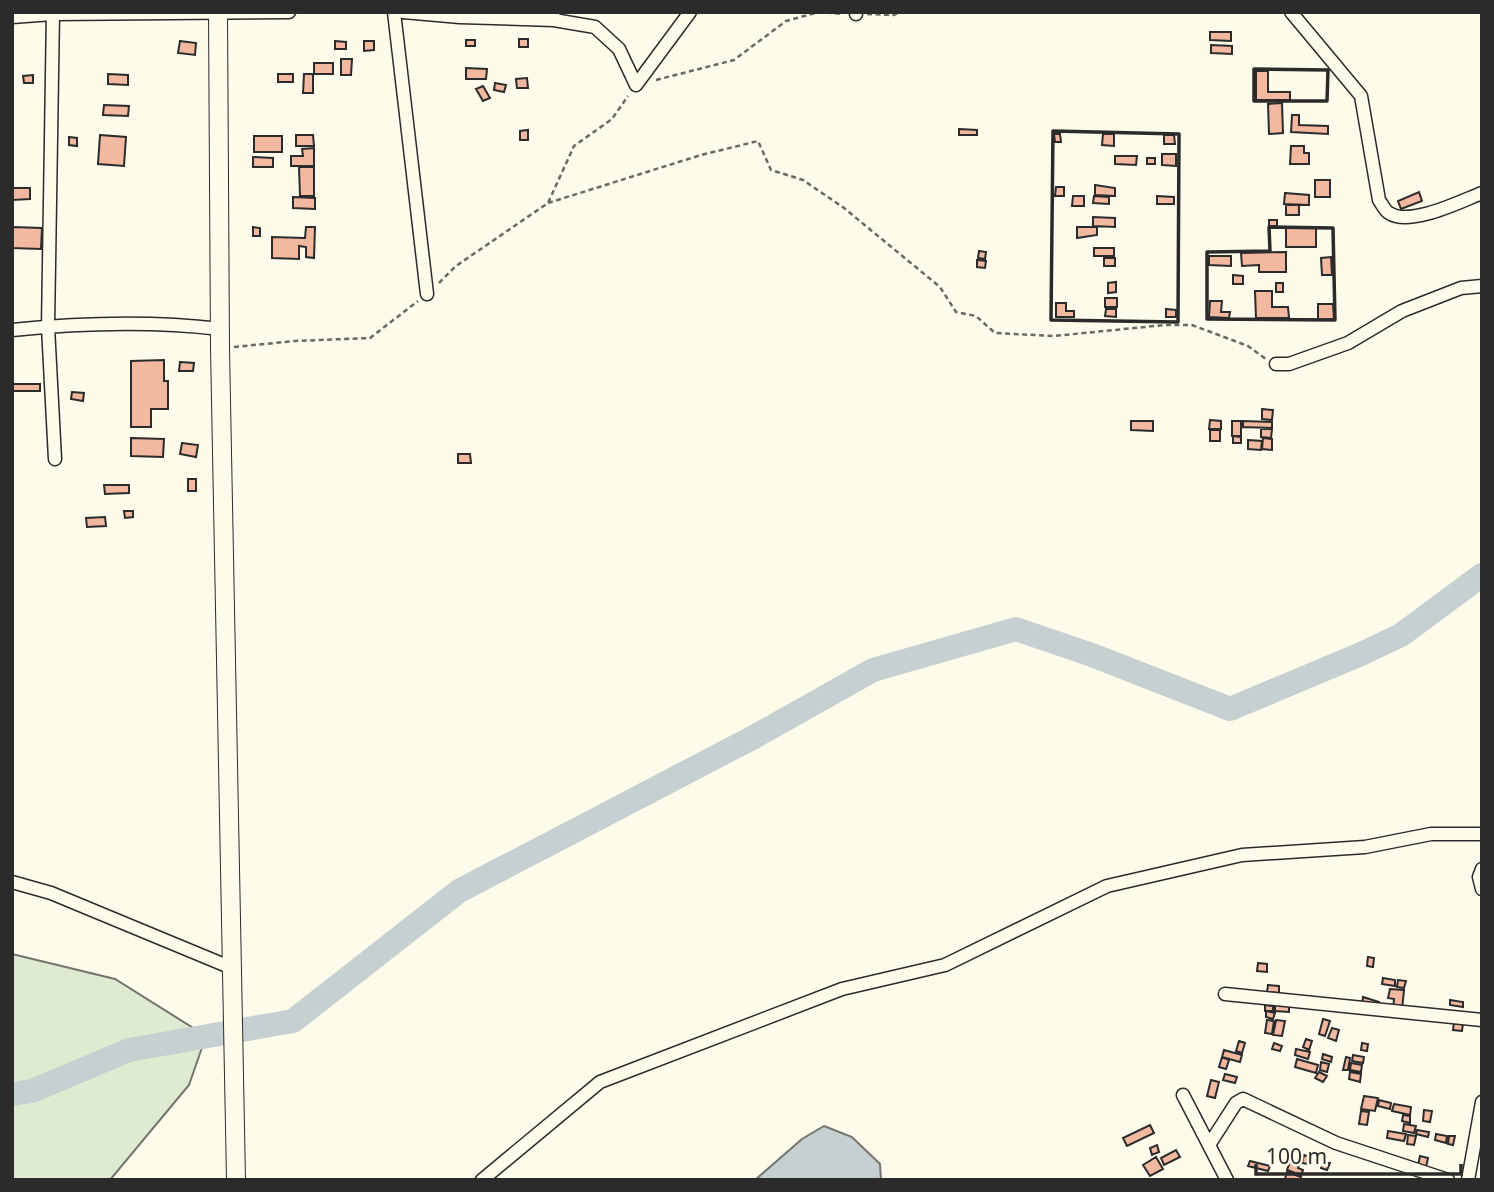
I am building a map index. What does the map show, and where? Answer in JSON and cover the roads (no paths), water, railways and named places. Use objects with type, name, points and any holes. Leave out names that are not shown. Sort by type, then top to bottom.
[{"type":"street","points":[[12,17],[53,13],[289,12]]},
{"type":"street","points":[[394,12],[427,295]]},
{"type":"street","points":[[403,12],[460,17],[554,16],[596,27],[619,49],[636,85],[690,12]]},
{"type":"street","points":[[1292,12],[1362,96],[1379,200],[1389,213],[1403,217],[1430,213],[1482,193]]},
{"type":"street","points":[[53,13],[48,327],[55,459]]},
{"type":"street","points":[[218,13],[220,348],[236,1180]]},
{"type":"street","points":[[1276,364],[1289,364],[1348,344],[1402,312],[1461,288],[1482,286]]},
{"type":"street","points":[[12,330],[181,324],[220,329]]},
{"type":"street","points":[[482,1180],[600,1082],[842,989],[945,965],[1107,886],[1242,855],[1364,847],[1431,834],[1482,834]]},
{"type":"street","points":[[1482,869],[1479,877],[1482,888]]},
{"type":"street","points":[[12,882],[51,893],[232,968]]},
{"type":"street","points":[[1224,994],[1482,1020]]},
{"type":"street","points":[[1183,1095],[1227,1180]]},
{"type":"street","points":[[1209,1145],[1236,1103],[1243,1099],[1336,1143],[1448,1180]]},
{"type":"street","points":[[1468,1180],[1482,1102]]},
{"type":"waterway","points":[[12,1094],[32,1091],[129,1050],[293,1021],[459,891],[754,737],[873,670],[1016,629],[1092,655],[1230,709],[1401,635],[1482,575]]}]
